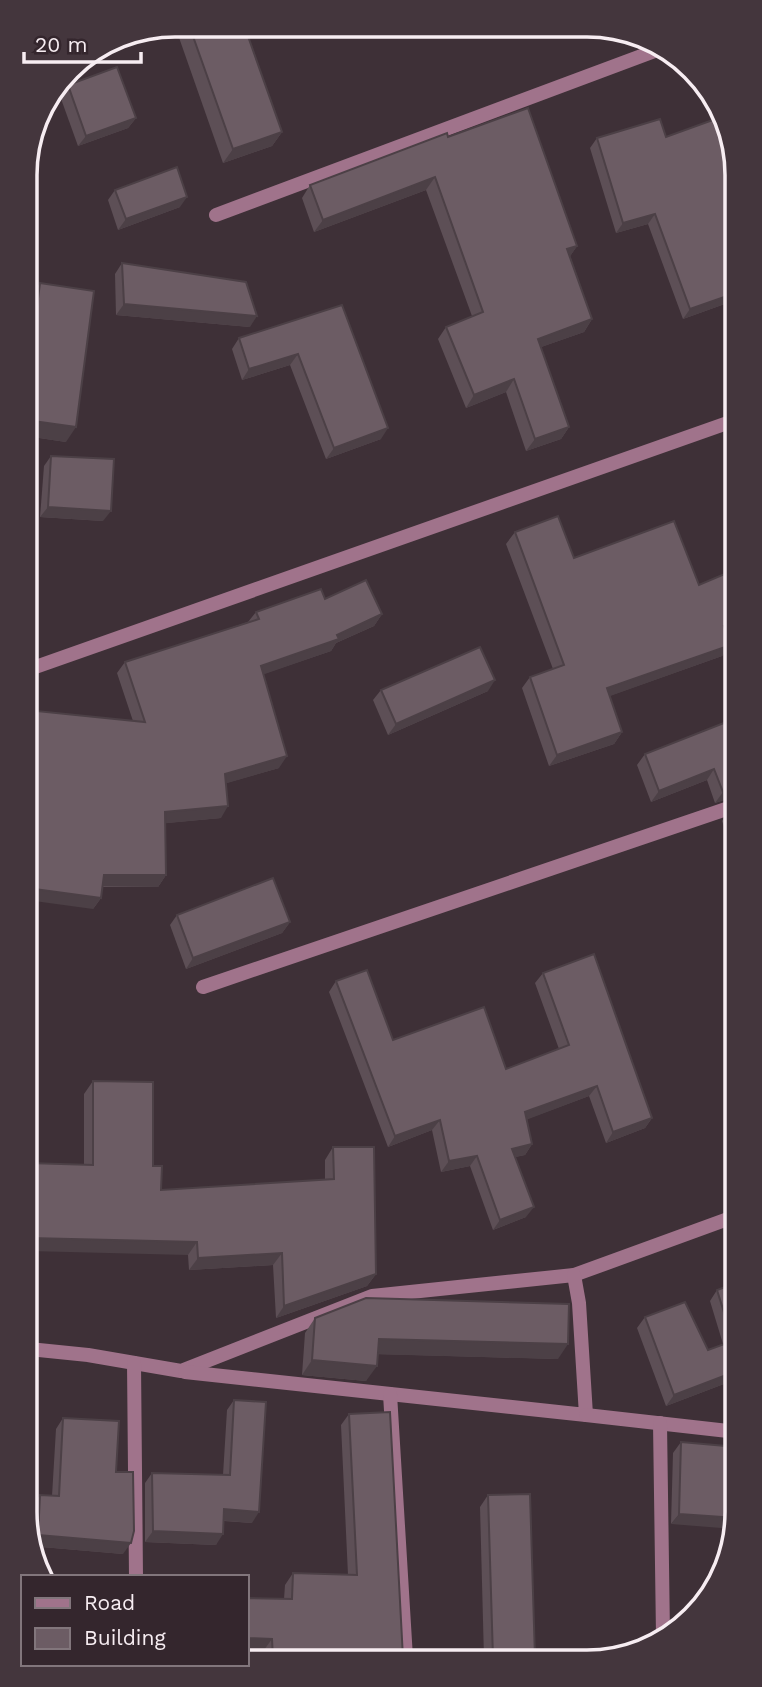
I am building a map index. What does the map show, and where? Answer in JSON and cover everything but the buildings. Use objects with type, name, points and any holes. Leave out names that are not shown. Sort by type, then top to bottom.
[{"type":"street","points":[[216,215],[651,52]]},
{"type":"street","points":[[37,666],[725,424]]},
{"type":"street","points":[[203,987],[725,809]]},
{"type":"street","points":[[181,1371],[372,1296],[574,1275],[725,1220]]},
{"type":"street","points":[[574,1275],[579,1303],[586,1415]]},
{"type":"street","points":[[37,1350],[181,1371],[725,1431]]},
{"type":"street","points":[[134,1363],[136,1575]]},
{"type":"street","points":[[390,1394],[405,1650]]},
{"type":"street","points":[[660,1423],[663,1628]]}]
